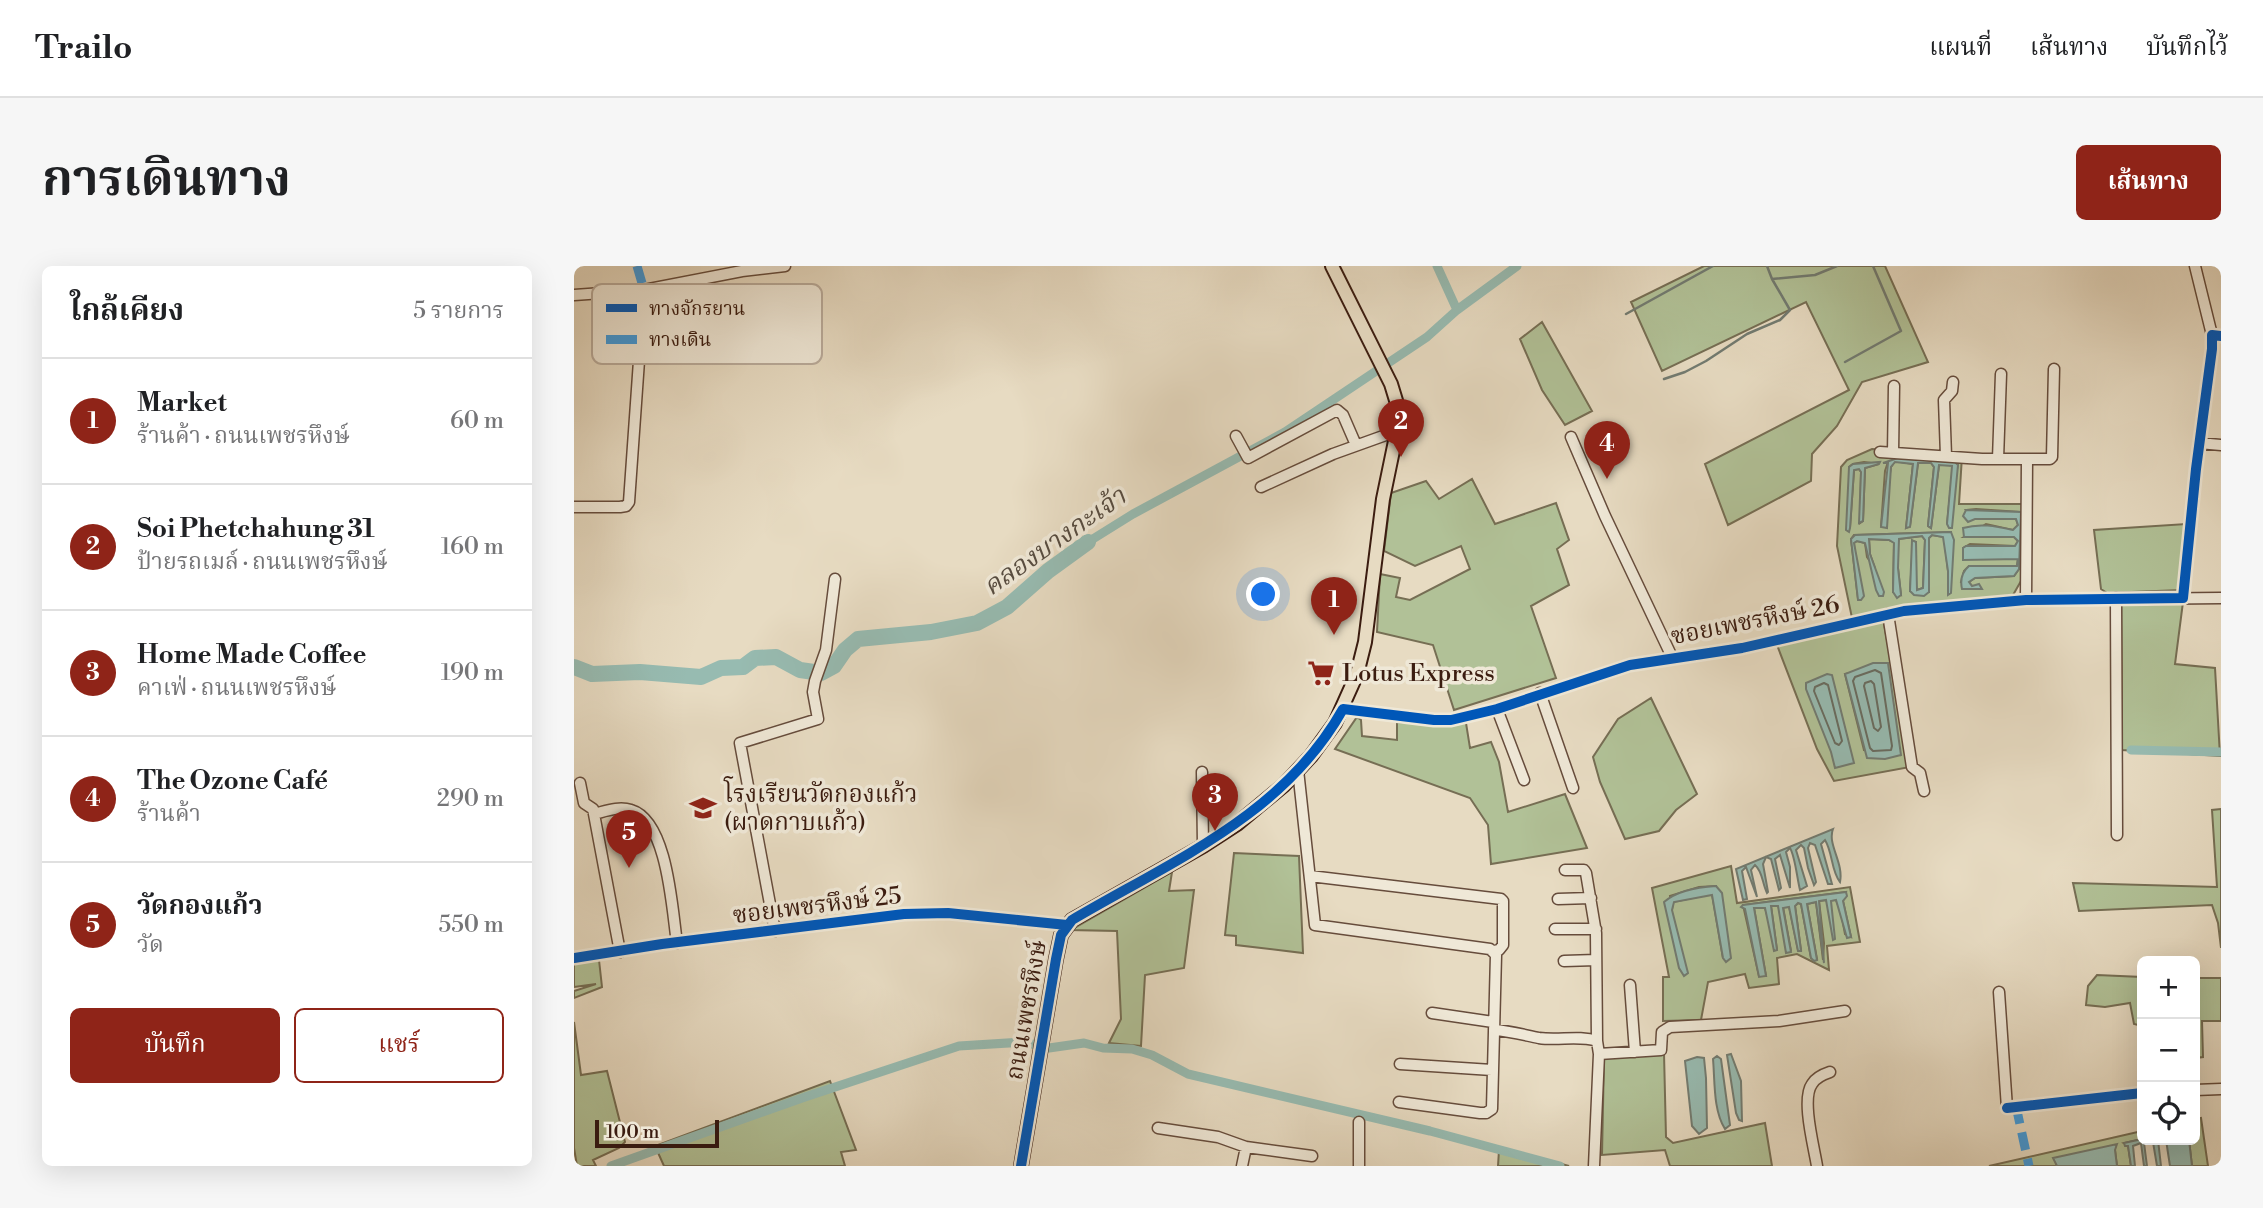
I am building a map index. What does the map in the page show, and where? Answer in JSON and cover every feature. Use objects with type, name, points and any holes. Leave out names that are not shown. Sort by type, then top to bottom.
[{"type":"main road","name":"ถนนเพชรหึงษ์","points":[[1021,1166],[1054,967],[1061,935],[1067,925],[1203,846],[1267,800],[1322,743],[1343,709],[1357,674],[1365,642],[1398,407],[1391,384],[1332,266]]},
{"type":"street","points":[[670,284],[741,268],[785,266]]},
{"type":"street","points":[[2183,598],[2199,443],[2216,336],[2195,266]]},
{"type":"street","points":[[574,295],[592,294]]},
{"type":"street","points":[[574,507],[620,507],[626,506],[628,502],[638,364]]},
{"type":"street","points":[[1880,452],[2048,460],[2052,457],[2054,369]]},
{"type":"street","points":[[1998,459],[2001,374]]},
{"type":"street","points":[[1946,456],[1944,400],[1952,391],[1952,382]]},
{"type":"street","points":[[1893,453],[1894,386]]},
{"type":"street","points":[[1236,436],[1246,457],[1252,457],[1337,410],[1341,412],[1356,444]]},
{"type":"street","points":[[1261,487],[1356,444],[1396,431]]},
{"type":"street","points":[[1571,437],[1672,657]]},
{"type":"street","points":[[2199,443],[2221,445]]},
{"type":"street","points":[[2026,600],[2027,460]]},
{"type":"street","points":[[775,931],[740,746],[743,741],[818,719],[813,692],[826,650],[835,579]]},
{"type":"street","points":[[2116,598],[2117,835]]},
{"type":"street","name":"ซอยเพชรหึงษ์ 26","points":[[1343,709],[1451,720],[1497,709],[1630,665],[1742,648],[1888,614],[2026,600],[2221,598]]},
{"type":"street","points":[[1888,614],[1912,767],[1920,773],[1924,791]]},
{"type":"street","points":[[1540,693],[1573,788]]},
{"type":"street","points":[[1497,709],[1524,780]]},
{"type":"street","points":[[1298,770],[1313,923],[1318,926],[1494,951],[1503,945],[1501,899],[1310,876]]},
{"type":"street","points":[[1202,772],[1203,846]]},
{"type":"street","points":[[580,783],[584,803],[593,809],[620,952]]},
{"type":"street","points":[[594,814],[618,808],[629,809],[640,814],[651,826],[664,863],[677,943]]},
{"type":"street","points":[[1565,870],[1584,870],[1596,929],[1599,1054],[1594,1166]]},
{"type":"street","points":[[1558,899],[1591,898]]},
{"type":"street","name":"ซอยเพชรหึงษ์ 25","points":[[574,958],[926,913],[988,916],[1067,925]]},
{"type":"street","points":[[1555,929],[1596,929]]},
{"type":"street","points":[[1399,1102],[1486,1113],[1492,1109],[1494,951]]},
{"type":"street","points":[[1564,961],[1596,960]]},
{"type":"street","points":[[1630,985],[1635,1052]]},
{"type":"street","points":[[1999,992],[2007,1108],[2137,1094]]},
{"type":"street","points":[[1599,1054],[1661,1050],[1662,1032],[1670,1027],[1779,1021],[1845,1011]]},
{"type":"street","points":[[1432,1013],[1540,1038],[1587,1038],[1597,1041]]},
{"type":"street","points":[[1400,1064],[1492,1070]]},
{"type":"street","points":[[1817,1166],[1807,1098],[1816,1079],[1830,1072]]},
{"type":"street","points":[[2200,1090],[2221,1089]]},
{"type":"street","points":[[1359,1122],[1359,1166]]},
{"type":"street","points":[[1158,1128],[1217,1138],[1246,1147],[1312,1156]]},
{"type":"street","points":[[1242,1166],[1246,1147]]},
{"type":"green space","points":[[1704,266],[1885,266],[1928,362],[1862,382],[1837,426],[1812,454],[1811,481],[1728,525],[1705,464],[1849,390],[1806,302],[1662,371],[1631,302]]},
{"type":"green space","points":[[1542,322],[1592,411],[1565,425],[1542,390],[1520,339]]},
{"type":"green space","points":[[1872,449],[1962,456],[1959,504],[2024,504],[2021,581],[2013,595],[1852,618],[1837,546],[1841,467],[1847,460]],"holes":[[[1898,458],[1958,464],[1947,524],[1953,465],[1939,465],[1931,528],[1928,526],[1934,467],[1931,463],[1918,463],[1910,526],[1906,528],[1913,464],[1895,461],[1891,467],[1881,527],[1888,462]],[[1853,464],[1879,464],[1865,468],[1863,521],[1860,523],[1861,472],[1859,469],[1854,470],[1850,528],[1849,467]],[[1966,510],[2020,512],[2019,569],[2014,576],[1975,578],[1969,582],[1972,586],[1961,582],[1964,571],[1969,566],[2017,566],[2018,558],[1963,559],[1963,548],[1970,544],[2015,546],[2018,541],[2014,537],[1964,537],[1986,524],[2013,530],[2018,525],[2016,519],[1975,519]],[[1951,532],[1948,594],[1944,537],[1932,535],[1929,538],[1929,592],[1910,591],[1913,541],[1916,542],[1915,588],[1923,588],[1925,540],[1922,536],[1898,539],[1901,595],[1893,592],[1894,542],[1869,539],[1875,568],[1867,557],[1865,543],[1854,543],[1858,599],[1851,539],[1854,535]]]},
{"type":"green space","points":[[1472,479],[1495,524],[1556,503],[1569,540],[1557,549],[1569,585],[1531,606],[1556,678],[1454,710],[1433,645],[1377,632],[1380,574],[1400,578],[1396,597],[1410,600],[1470,569],[1461,546],[1415,566],[1384,551],[1391,493],[1426,481],[1439,499]]},
{"type":"green space","points":[[2186,524],[2181,590],[2107,593],[2101,589],[2094,530]]},
{"type":"green space","points":[[2121,602],[2183,602],[2175,664],[2215,668],[2220,756],[2122,750]]},
{"type":"green space","points":[[1883,618],[1910,767],[1834,781],[1817,749],[1777,645]],"holes":[[[1888,664],[1900,755],[1864,750],[1845,674]]]},
{"type":"green space","points":[[1651,698],[1697,794],[1676,810],[1659,831],[1625,839],[1600,782],[1593,757],[1618,719]]},
{"type":"green space","points":[[1357,717],[1361,720],[1362,736],[1397,740],[1397,722],[1466,723],[1470,748],[1491,742],[1499,762],[1508,812],[1565,794],[1587,848],[1491,864],[1488,825],[1470,798],[1335,749]]},
{"type":"green space","points":[[2221,809],[2221,948],[2218,923],[2212,905],[2079,911],[2073,883],[2217,887],[2212,810]]},
{"type":"green space","points":[[1234,853],[1299,856],[1303,953],[1236,945],[1236,936],[1225,935]]},
{"type":"green space","points":[[1731,866],[1737,903],[1850,887],[1860,942],[1827,946],[1829,970],[1797,954],[1777,958],[1779,984],[1749,988],[1745,974],[1708,982],[1701,1020],[1663,1021],[1663,977],[1669,977],[1652,888]],"holes":[[[1716,886],[1723,958],[1712,894],[1673,902],[1672,910],[1670,896],[1699,887]],[[1846,892],[1843,901],[1851,937],[1845,934],[1836,900],[1830,900],[1831,910],[1826,900],[1819,901],[1824,943],[1823,960],[1816,902],[1807,904],[1817,959],[1811,958],[1801,904],[1795,906],[1801,950],[1798,950],[1789,906],[1783,907],[1791,951],[1778,905],[1771,906],[1777,950],[1765,908],[1754,908],[1766,976],[1759,976],[1743,905]]]},
{"type":"green space","points":[[1172,872],[1169,891],[1194,890],[1184,968],[1145,975],[1141,1046],[1109,1043],[1121,1019],[1117,931],[1071,930]]},
{"type":"green space","points":[[599,960],[602,987],[574,998],[574,991],[596,984],[574,987],[574,962]]},
{"type":"green space","points":[[2097,975],[2137,977],[2137,1025],[2134,1024],[2130,1003],[2105,1007],[2086,1005],[2088,986]]},
{"type":"green space","points":[[2200,978],[2221,978],[2221,1021],[2202,1021],[2203,1057],[2200,1057]]},
{"type":"green space","points":[[574,1022],[581,1075],[607,1071],[625,1142],[619,1148],[593,1160],[596,1166],[577,1166],[574,1148]]},
{"type":"green space","points":[[1664,1053],[1666,1137],[1673,1143],[1765,1123],[1772,1166],[1670,1166],[1665,1150],[1602,1155],[1604,1058]]},
{"type":"green space","points":[[830,1081],[856,1150],[841,1152],[845,1166],[664,1166],[655,1146]]},
{"type":"green space","points":[[2200,1118],[2208,1166],[2192,1166],[2190,1145],[2200,1145]]},
{"type":"green space","points":[[2137,1132],[2137,1140],[2124,1143],[2128,1145],[2131,1166],[2117,1166],[2115,1150],[2056,1162],[2057,1166],[1989,1166]]},
{"type":"green space","points":[[1502,1148],[1569,1166],[1498,1166],[1499,1150]]},
{"type":"water","points":[[1898,458],[1953,460],[1958,465],[1952,528],[1947,524],[1952,466],[1939,465],[1931,528],[1928,526],[1934,467],[1931,463],[1918,463],[1910,527],[1906,528],[1913,464],[1895,462],[1891,467],[1887,528],[1881,527],[1888,463],[1883,463]]},
{"type":"water","points":[[1880,462],[1865,468],[1863,521],[1859,523],[1861,472],[1859,469],[1854,470],[1849,532],[1846,530],[1849,467],[1853,464]]},
{"type":"water","points":[[1966,510],[2021,512],[2019,569],[2014,576],[1975,578],[1969,582],[1972,586],[1979,584],[1982,589],[1962,589],[1962,576],[1969,566],[2017,566],[2018,559],[1963,560],[1963,548],[1966,546],[2015,546],[2018,541],[2014,537],[1964,537],[1963,528],[1969,526],[2013,530],[2018,525],[2016,519],[1975,519],[1968,522],[1963,516]]},
{"type":"water","points":[[1951,532],[1954,540],[1951,593],[1948,595],[1943,537],[1932,535],[1929,538],[1929,592],[1924,596],[1914,595],[1910,591],[1912,540],[1916,542],[1917,590],[1923,588],[1925,540],[1922,536],[1899,539],[1901,595],[1897,598],[1893,592],[1894,543],[1889,540],[1869,539],[1870,554],[1884,592],[1883,596],[1879,596],[1865,543],[1857,541],[1854,543],[1864,596],[1858,600],[1851,539],[1855,535]]},
{"type":"water","points":[[1873,663],[1888,663],[1901,755],[1885,759],[1867,758],[1845,674]]},
{"type":"water","points":[[1827,674],[1832,675],[1854,763],[1835,768],[1806,689],[1806,683]]},
{"type":"water","points":[[1833,829],[1832,841],[1840,868],[1840,882],[1825,840],[1821,844],[1832,884],[1828,884],[1815,845],[1810,843],[1808,848],[1816,882],[1814,885],[1801,845],[1796,850],[1807,886],[1800,890],[1790,848],[1786,852],[1790,867],[1790,888],[1780,855],[1775,859],[1781,888],[1779,890],[1771,859],[1766,857],[1763,864],[1768,892],[1755,865],[1751,870],[1757,897],[1746,867],[1742,871],[1747,899],[1743,900],[1736,869]]},
{"type":"water","points":[[1716,886],[1722,893],[1731,958],[1726,962],[1723,958],[1712,895],[1674,902],[1672,910],[1688,973],[1684,976],[1679,968],[1664,902],[1688,890]]},
{"type":"water","points":[[1846,892],[1847,896],[1843,901],[1851,937],[1847,938],[1836,900],[1831,901],[1833,940],[1826,900],[1819,901],[1824,963],[1816,902],[1807,904],[1817,960],[1814,961],[1811,958],[1801,904],[1795,906],[1801,951],[1798,951],[1789,907],[1783,908],[1791,952],[1786,953],[1778,906],[1771,906],[1777,950],[1774,951],[1765,908],[1754,908],[1766,976],[1759,977],[1745,909],[1741,907],[1743,905]]},
{"type":"water","points":[[1731,1054],[1741,1081],[1742,1121],[1736,1113],[1727,1055]]},
{"type":"water","points":[[1717,1056],[1721,1059],[1730,1125],[1725,1129],[1718,1113],[1715,1095],[1713,1059]]},
{"type":"water","points":[[1704,1058],[1706,1078],[1707,1128],[1699,1134],[1692,1126],[1685,1061]]},
{"type":"water","points":[[2137,1140],[2137,1144],[2133,1146],[2135,1166],[2131,1166],[2128,1146],[2124,1143]]},
{"type":"water","points":[[2117,1144],[2117,1166],[2057,1166],[2053,1158]]},
{"type":"water","points":[[2141,1145],[2144,1145],[2147,1166],[2144,1166]]},
{"type":"water","points":[[2154,1145],[2159,1145],[2161,1166],[2157,1166]]},
{"type":"water","points":[[2167,1145],[2190,1145],[2192,1166],[2170,1166]]},
{"type":"waterway","points":[[1437,266],[1457,310]]},
{"type":"waterway","name":"คลองบางกะเจ้า","points":[[1088,542],[1133,514],[1285,432],[1427,337],[1457,310],[1517,266]]},
{"type":"waterway","points":[[1626,314],[1713,266]]},
{"type":"waterway","points":[[1767,266],[1772,279],[1815,275],[1837,266]]},
{"type":"waterway","points":[[1845,362],[1901,331],[1873,266]]},
{"type":"waterway","points":[[1664,379],[1685,372],[1747,334],[1780,320],[1790,310],[1772,279]]},
{"type":"waterway","name":"คลองบางกะเจ้า","points":[[574,667],[592,674],[640,672],[701,677],[721,668],[743,667],[755,658],[776,657],[800,670],[821,673],[834,666],[845,650],[858,639],[931,632],[977,623],[1007,607],[1048,571],[1088,542]]},
{"type":"waterway","points":[[2131,750],[2221,752]]},
{"type":"waterway","points":[[611,1166],[959,1046],[1024,1042],[1049,1048],[1084,1043],[1103,1048],[1132,1049],[1152,1055],[1188,1074],[1430,1131],[1560,1166]]},
{"type":"marked path","points":[[637,266],[642,284]]},
{"type":"marked path","points":[[2016,1106],[2029,1166]]},
{"type":"cycle path","points":[[1021,1166],[1061,935],[1072,920],[1186,855],[1258,807],[1290,778],[1319,746],[1343,709],[1451,720],[1497,709],[1630,665],[1742,648],[1904,611],[2026,600],[2183,598],[2212,335],[2221,336]]},
{"type":"cycle path","points":[[574,958],[662,944],[904,914],[948,913],[1067,925]]},
{"type":"cycle path","points":[[2007,1108],[2137,1094]]},
{"type":"place","name":"Soi Phetchahung 31","points":[[1401,457]]},
{"type":"place","name":"The Ozone Café","points":[[1607,479]]},
{"type":"place","name":"Market","points":[[1334,635]]},
{"type":"place","name":"Lotus Express","points":[[1321,673]]},
{"type":"place","name":"โรงเรียนวัดกองแก้ว (ผาดกาบแก้ว)","points":[[703,808]]},
{"type":"place","name":"Home Made Coffee","points":[[1215,831]]},
{"type":"place","name":"วัดกองแก้ว","points":[[629,868]]}]
